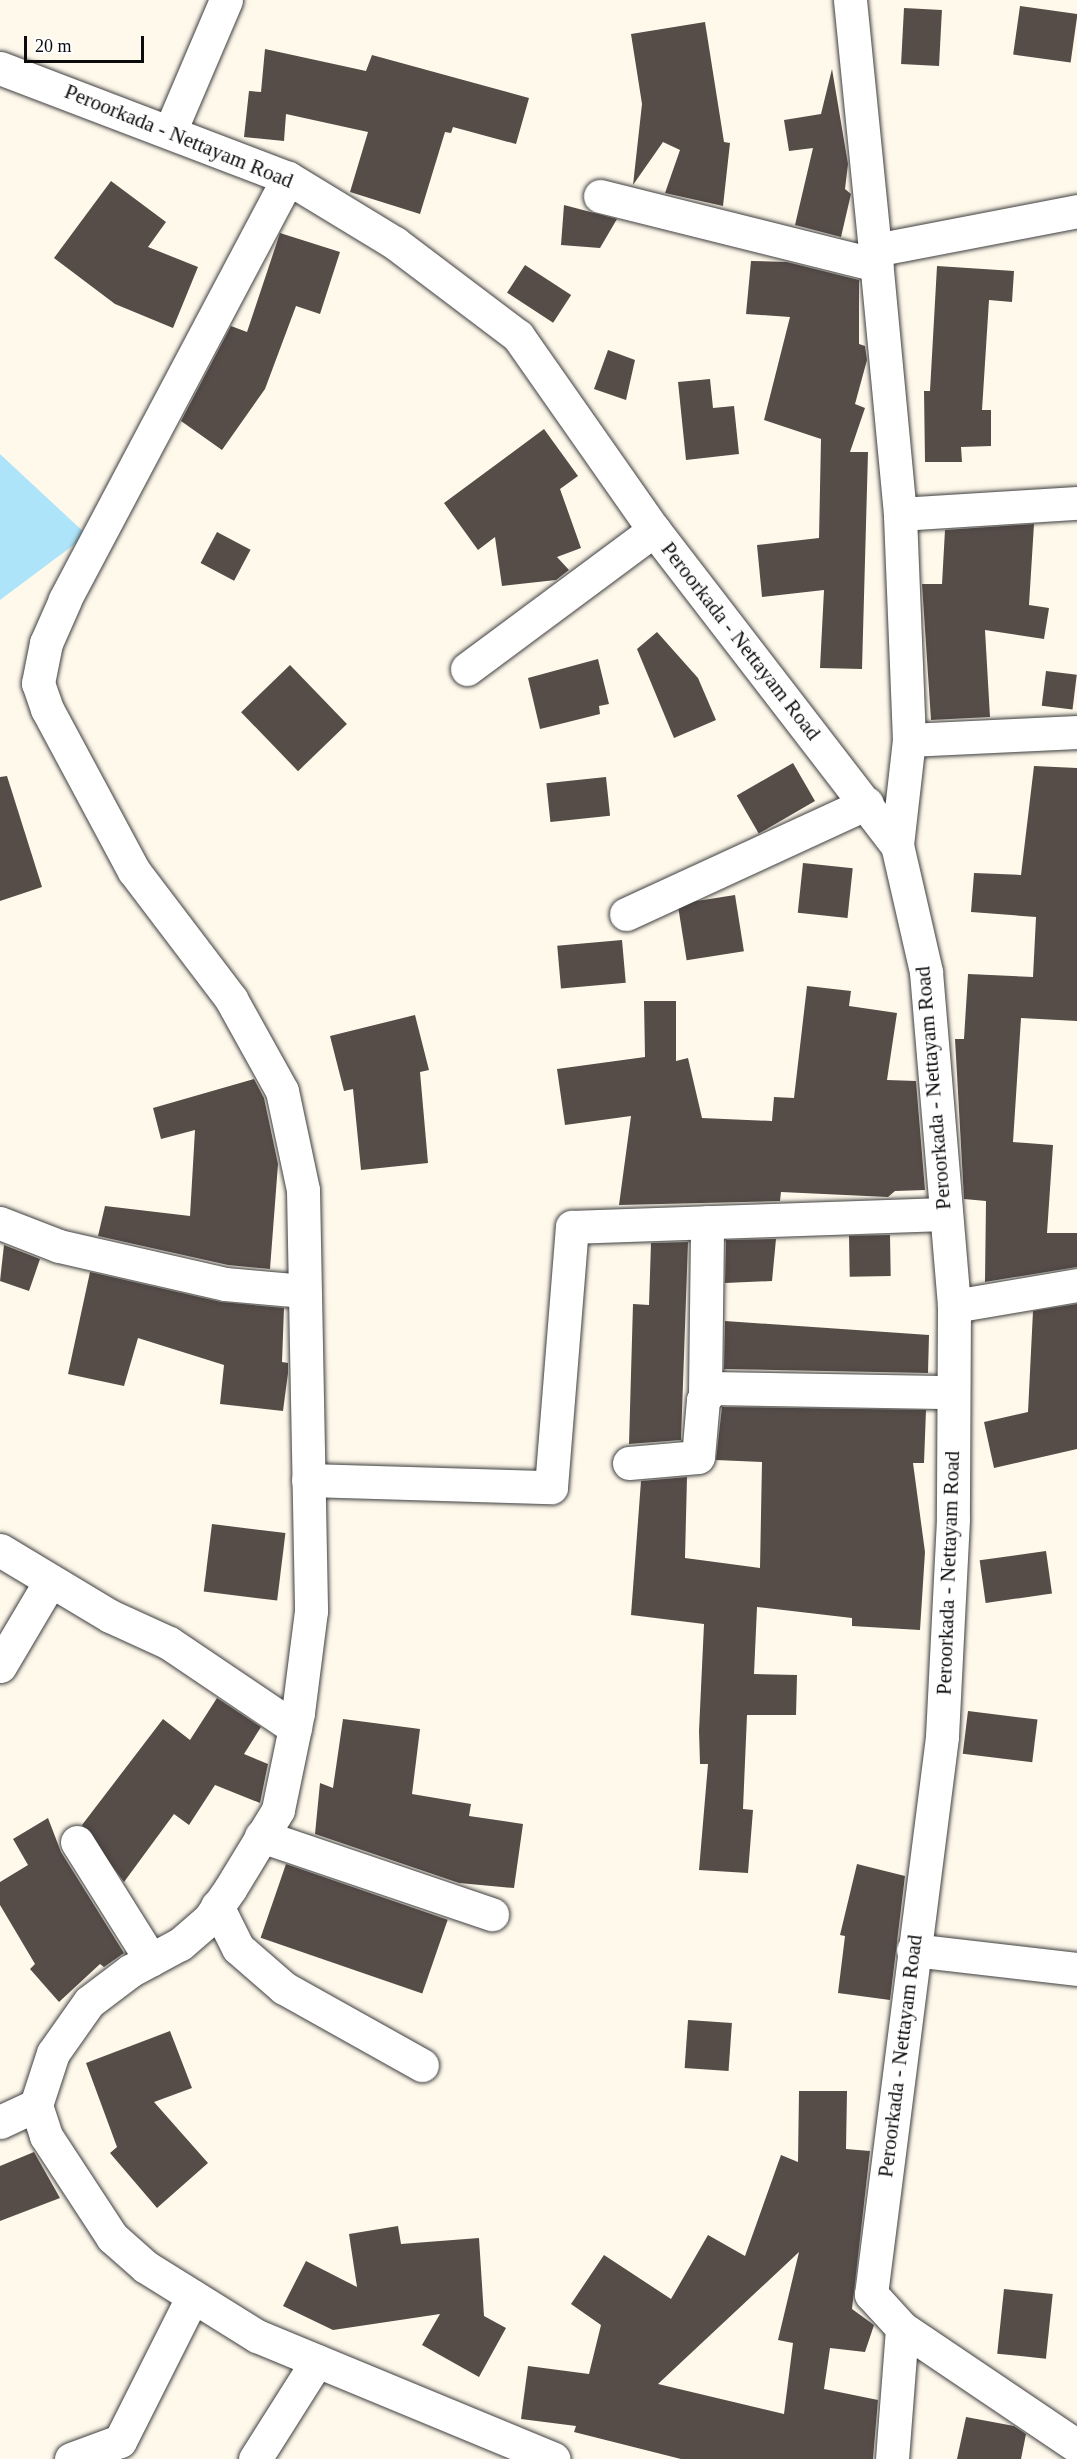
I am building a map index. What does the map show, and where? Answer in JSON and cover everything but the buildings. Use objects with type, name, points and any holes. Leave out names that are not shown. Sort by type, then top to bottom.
[{"type":"street","points":[[171,129],[226,0]]},
{"type":"street","points":[[850,0],[900,514],[909,740],[897,845]]},
{"type":"street","name":"Peroorkada - Nettayam Road","points":[[0,68],[171,129],[288,178],[395,243],[519,336],[654,530],[867,803],[897,845],[926,972],[943,1214],[954,1306],[953,1392],[942,1737],[870,2284],[875,2304],[902,2328],[1077,2446]]},
{"type":"street","points":[[288,178],[65,600],[46,643],[38,683],[47,709],[134,871],[231,999],[282,1091],[303,1190],[311,1611],[295,1728],[278,1810],[218,1906],[180,1944],[150,1960],[89,2002],[53,2053],[36,2105],[46,2136],[112,2237],[193,2296],[257,2336],[554,2459]]},
{"type":"street","points":[[600,196],[876,257],[1077,211]]},
{"type":"street","points":[[900,514],[1077,503]]},
{"type":"street","points":[[467,669],[654,530]]},
{"type":"street","points":[[909,740],[1077,732]]},
{"type":"street","points":[[626,914],[867,803]]},
{"type":"street","points":[[308,1480],[551,1487],[572,1227],[943,1214]]},
{"type":"street","points":[[628,1463],[698,1458],[705,1394],[707,1222]]},
{"type":"street","points":[[0,1223],[59,1246],[225,1284],[304,1291]]},
{"type":"street","points":[[954,1306],[1077,1285]]},
{"type":"street","points":[[705,1394],[719,1387],[953,1392]]},
{"type":"street","points":[[0,1550],[49,1583],[169,1643],[295,1728]]},
{"type":"street","points":[[0,1666],[49,1583]]},
{"type":"street","points":[[261,1836],[492,1914]]},
{"type":"street","points":[[77,1842],[150,1960]]},
{"type":"street","points":[[218,1906],[238,1948],[284,1988],[422,2065]]},
{"type":"street","points":[[913,1950],[1077,1970]]},
{"type":"street","points":[[0,2122],[36,2105]]},
{"type":"street","points":[[71,2459],[120,2441],[193,2296]]},
{"type":"street","points":[[892,2459],[902,2328]]},
{"type":"street","points":[[255,2459],[317,2361]]},
{"type":"water","points":[[0,454],[87,535],[0,600]]}]
